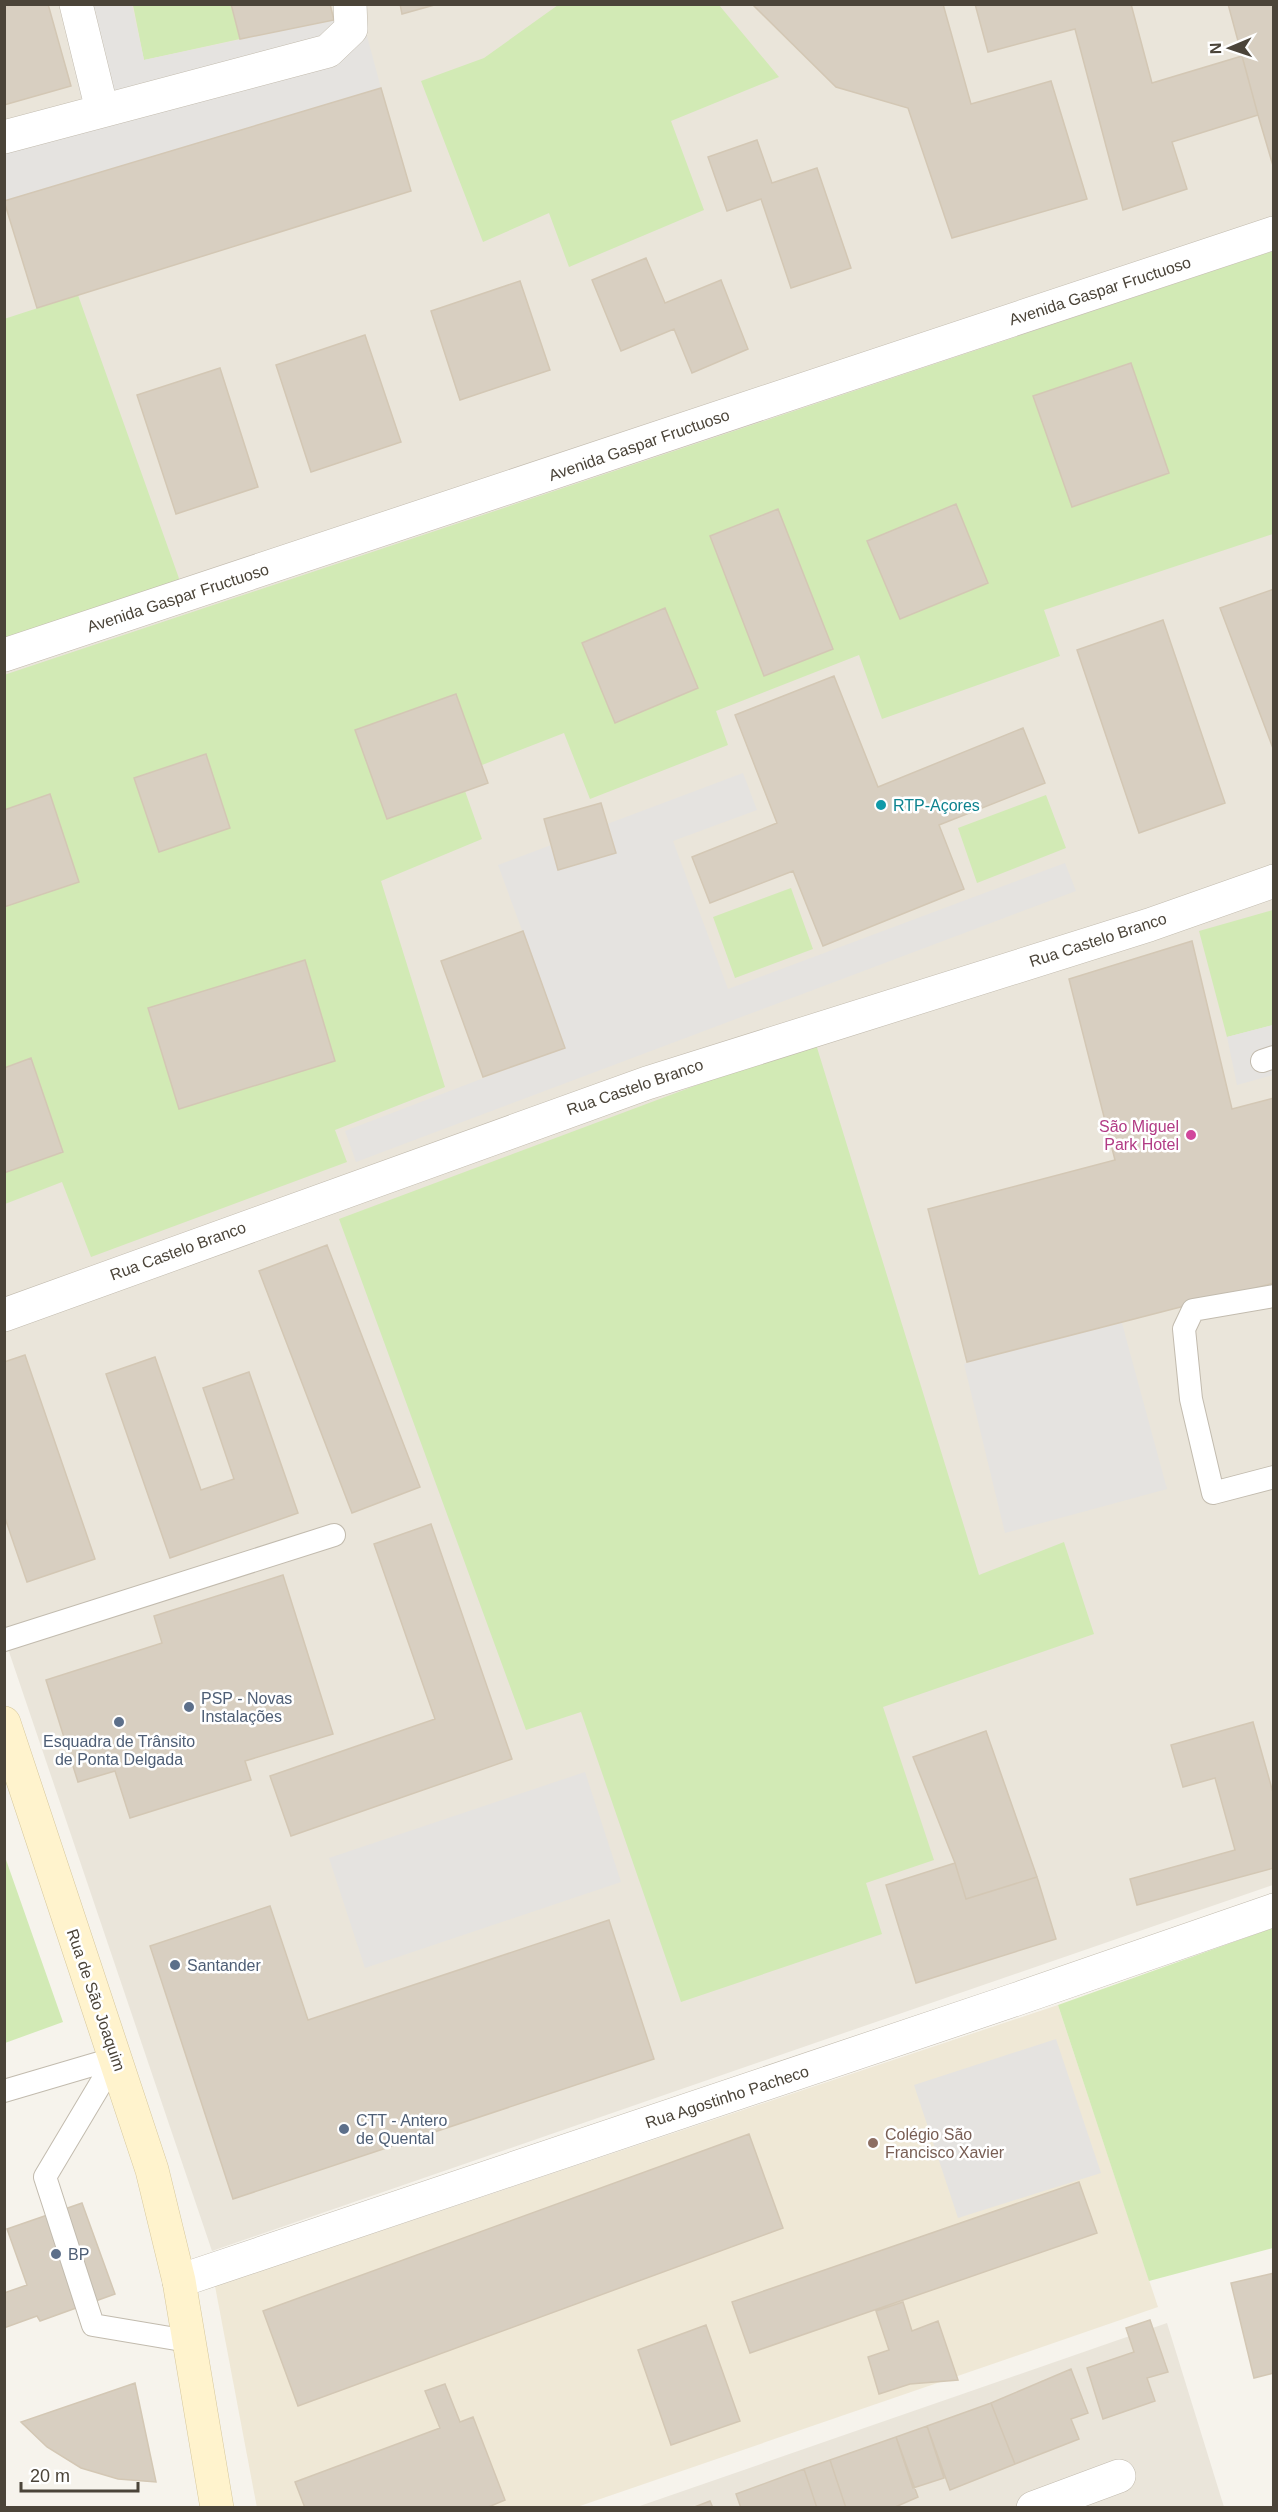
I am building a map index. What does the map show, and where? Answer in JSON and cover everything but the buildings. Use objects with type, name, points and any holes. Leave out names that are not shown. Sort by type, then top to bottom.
[{"type":"main road","name":"Rua de São Joaquim","points":[[4,1723],[152,2170],[178,2281],[217,2508]]},
{"type":"street","points":[[76,4],[102,110]]},
{"type":"street","points":[[4,137],[328,51],[351,29],[350,4]]},
{"type":"street","name":"Avenida Gaspar Fructuoso","points":[[4,655],[1274,233]]},
{"type":"street","name":"Rua Castelo Branco","points":[[4,1315],[411,1166],[681,1071],[1149,925],[1274,881]]},
{"type":"street","name":"Rua Agostinho Pacheco","points":[[178,2281],[959,2019],[1274,1910]]},
{"type":"street","points":[[1033,2508],[1119,2476]]},
{"type":"lane","points":[[1274,1296],[1193,1310],[1184,1329],[1191,1399],[1213,1493],[1274,1477]]},
{"type":"lane","points":[[4,1640],[334,1535]]},
{"type":"lane","points":[[4,2091],[116,2058]]},
{"type":"lane","points":[[116,2058],[45,2177],[93,2325],[189,2341]]},
{"type":"shaded area","points":[[4,5],[1273,5],[1273,1885],[212,2251],[5,1640]]},
{"type":"shaded area","points":[[60,5],[132,5],[144,60],[361,14],[381,88],[5,201],[5,129],[83,107]]},
{"type":"shaded area","points":[[743,773],[757,810],[673,841],[728,989],[1065,863],[1076,891],[356,1162],[345,1131],[565,1047],[498,865]]},
{"type":"shaded area","points":[[1273,1025],[1273,1075],[1237,1085],[1227,1037]]},
{"type":"shaded area","points":[[1120,1316],[1167,1489],[1005,1533],[964,1364]]},
{"type":"shaded area","points":[[585,1772],[621,1882],[365,1968],[329,1858]]},
{"type":"shaded area","name":"Colégio São Francisco Xavier","points":[[1058,2005],[1158,2307],[577,2507],[257,2508],[215,2286]]},
{"type":"shaded area","points":[[1056,2039],[1101,2173],[958,2218],[914,2085]]},
{"type":"shaded area","points":[[1167,2323],[1224,2507],[634,2508]]},
{"type":"green space","points":[[133,5],[231,5],[240,39],[144,60]]},
{"type":"green space","points":[[558,5],[719,5],[779,77],[671,121],[704,210],[569,267],[549,213],[483,242],[421,81],[484,58]]},
{"type":"green space","points":[[1273,251],[1273,534],[1044,610],[1060,656],[882,719],[859,655],[716,711],[728,745],[590,799],[564,733],[459,774],[482,839],[381,881],[445,1087],[335,1130],[347,1162],[91,1257],[62,1182],[5,1204],[4,675]]},
{"type":"green space","points":[[78,295],[181,584],[4,643],[4,319]]},
{"type":"green space","points":[[1046,795],[1066,848],[977,883],[958,828]]},
{"type":"green space","points":[[791,888],[813,949],[735,978],[713,917]]},
{"type":"green space","points":[[1273,910],[1273,1025],[1227,1037],[1199,931]]},
{"type":"green space","points":[[815,1041],[979,1575],[1064,1542],[1094,1634],[883,1707],[934,1860],[866,1883],[882,1934],[681,2002],[581,1712],[526,1730],[339,1219]]},
{"type":"green space","points":[[4,1854],[63,2022],[5,2043],[4,2043]]},
{"type":"green space","points":[[1273,1928],[1273,2248],[1149,2281],[1058,2005]]},
{"type":"place","name":"RTP-Açores","points":[[881,805]]},
{"type":"place","name":"São Miguel Park Hotel","points":[[1191,1135]]},
{"type":"place","name":"PSP - Novas Instalações","points":[[189,1707]]},
{"type":"place","name":"Esquadra de Trânsito de Ponta Delgada","points":[[119,1722]]},
{"type":"place","name":"Santander","points":[[175,1965]]},
{"type":"place","name":"CTT - Antero de Quental","points":[[344,2129]]},
{"type":"place","name":"Colégio São Francisco Xavier","points":[[873,2143]]},
{"type":"place","name":"BP","points":[[56,2254]]}]
